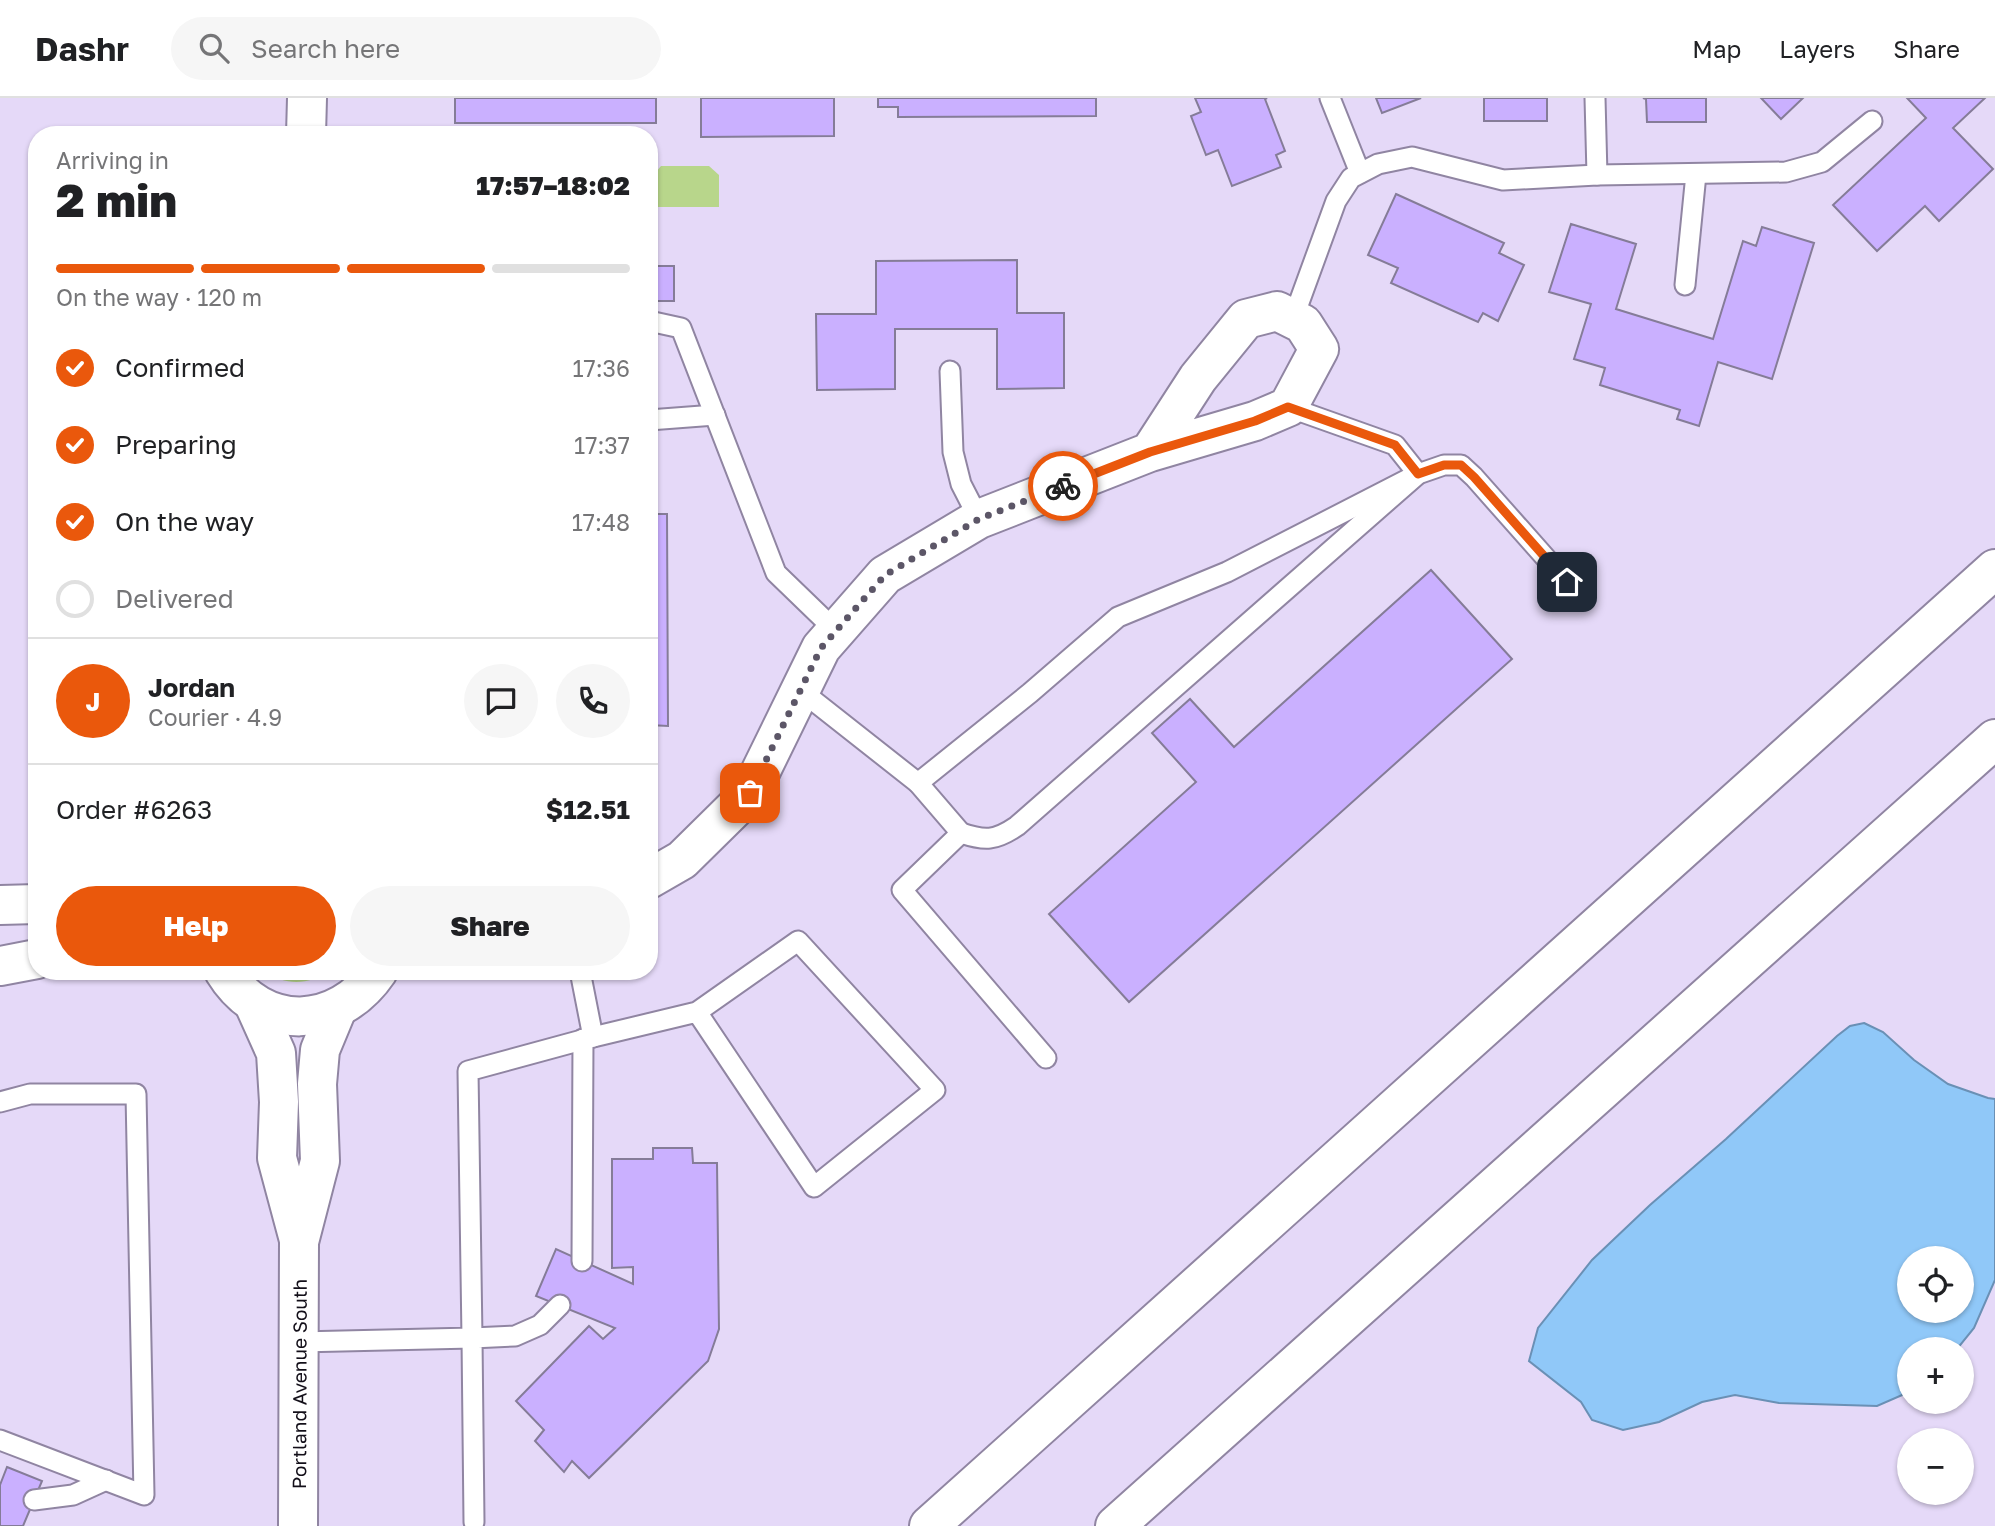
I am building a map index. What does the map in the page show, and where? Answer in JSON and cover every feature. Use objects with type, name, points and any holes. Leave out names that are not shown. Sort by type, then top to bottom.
[{"type":"main road","points":[[306,126],[307,98]]},
{"type":"main road","points":[[658,874],[682,860],[750,793],[821,648],[885,575],[979,519],[1150,452],[1255,421],[1288,407],[1319,349],[1303,324],[1277,311],[1246,318],[1198,379],[1150,452]]},
{"type":"main road","points":[[929,1526],[1995,569]]},
{"type":"main road","points":[[1115,1526],[1995,740]]},
{"type":"main road","points":[[0,905],[28,903]]},
{"type":"main road","points":[[0,966],[28,961]]},
{"type":"main road","points":[[229,980],[254,1004],[274,1013],[295,1016],[316,1015],[337,1009],[354,999],[372,980]]},
{"type":"main road","name":"Portland Avenue South","points":[[254,1004],[276,1054],[279,1102],[277,1158],[299,1242]]},
{"type":"main road","name":"Portland Avenue South","points":[[298,1526],[299,1242],[320,1161],[317,1084],[320,1050],[337,1009]]},
{"type":"lane","points":[[1330,98],[1360,173]]},
{"type":"lane","points":[[1595,98],[1597,175]]},
{"type":"lane","points":[[1293,319],[1336,201],[1351,178],[1378,164],[1412,157],[1503,180],[1597,175],[1786,172],[1822,162],[1872,121]]},
{"type":"lane","points":[[1685,285],[1696,174]]},
{"type":"lane","points":[[658,323],[681,328],[776,573],[836,631]]},
{"type":"lane","points":[[950,371],[953,453],[961,484],[979,519]]},
{"type":"lane","points":[[1288,407],[1395,445],[1418,474]]},
{"type":"lane","points":[[658,419],[715,415]]},
{"type":"lane","points":[[918,783],[1030,693],[1118,617],[1227,572],[1418,474],[1444,465],[1461,465],[1474,477],[1567,582]]},
{"type":"lane","points":[[800,690],[918,783],[961,833],[981,840],[1002,836],[1017,826],[1418,474]]},
{"type":"lane","points":[[961,833],[901,890],[1046,1058]]},
{"type":"lane","points":[[474,1522],[468,1071],[696,1012],[798,941],[935,1090],[814,1187],[696,1012]]},
{"type":"lane","points":[[581,980],[588,1038],[582,1261]]},
{"type":"lane","points":[[0,1102],[30,1094],[136,1094],[144,1495],[0,1440]]},
{"type":"lane","points":[[299,1342],[515,1336],[540,1325],[560,1305]]},
{"type":"lane","points":[[34,1500],[73,1495],[106,1480]]},
{"type":"green space","points":[[661,166],[709,166],[719,175],[719,207],[658,207],[658,170]]},
{"type":"green space","points":[[281,980],[310,980],[298,982]]},
{"type":"water","points":[[1864,1023],[1883,1032],[1914,1060],[1948,1084],[1995,1099],[1995,1280],[1974,1328],[1967,1337],[1897,1337],[1897,1397],[1877,1406],[1779,1403],[1735,1395],[1702,1402],[1659,1422],[1623,1430],[1592,1420],[1581,1402],[1529,1361],[1538,1328],[1592,1260],[1850,1026]]},
{"type":"building","points":[[455,98],[656,98],[656,123],[455,123]]},
{"type":"building","points":[[701,98],[834,98],[834,136],[701,137]]},
{"type":"building","points":[[878,98],[1096,98],[1096,116],[898,117],[898,107],[878,107]]},
{"type":"building","points":[[1195,98],[1267,98],[1265,99],[1285,151],[1276,155],[1281,167],[1232,186],[1218,150],[1206,155],[1191,116],[1201,112]]},
{"type":"building","points":[[1376,98],[1421,98],[1382,113]]},
{"type":"building","points":[[1484,98],[1547,98],[1547,121],[1484,121]]},
{"type":"building","points":[[1643,98],[1706,98],[1706,122],[1647,122],[1646,99]]},
{"type":"building","points":[[1761,98],[1803,98],[1781,119]]},
{"type":"building","points":[[1907,98],[1985,98],[1953,128],[1993,169],[1939,221],[1925,206],[1877,251],[1833,205],[1926,118]]},
{"type":"building","points":[[1396,194],[1504,243],[1499,253],[1524,265],[1498,321],[1483,313],[1478,322],[1391,283],[1398,268],[1368,255]]},
{"type":"building","points":[[1571,224],[1636,244],[1616,309],[1713,339],[1743,241],[1756,246],[1762,227],[1814,243],[1772,379],[1718,362],[1699,426],[1677,419],[1680,410],[1600,385],[1605,368],[1574,359],[1591,304],[1549,292]]},
{"type":"building","points":[[1017,260],[1017,313],[1064,313],[1064,388],[997,389],[997,329],[895,329],[895,389],[817,390],[816,314],[876,314],[876,261]]},
{"type":"building","points":[[658,266],[674,266],[674,301],[658,301]]},
{"type":"building","points":[[658,514],[667,514],[668,726],[658,725]]},
{"type":"building","points":[[1431,570],[1512,659],[1129,1002],[1049,914],[1196,782],[1152,733],[1190,699],[1234,747]]},
{"type":"building","points":[[653,1148],[692,1148],[693,1163],[717,1163],[719,1329],[708,1361],[589,1478],[572,1461],[564,1472],[535,1441],[544,1430],[516,1401],[589,1326],[603,1339],[615,1328],[536,1296],[556,1249],[633,1284],[633,1267],[612,1268],[612,1159],[653,1159]]},
{"type":"building","points":[[7,1467],[42,1481],[23,1526],[0,1526],[0,1485]]},
{"type":"way so far","points":[[750,793],[821,648],[885,575],[979,519],[1063,486]]},
{"type":"route","points":[[1063,486],[1150,452],[1255,421],[1288,407],[1395,445],[1418,474],[1444,465],[1461,465],[1567,582]]}]
